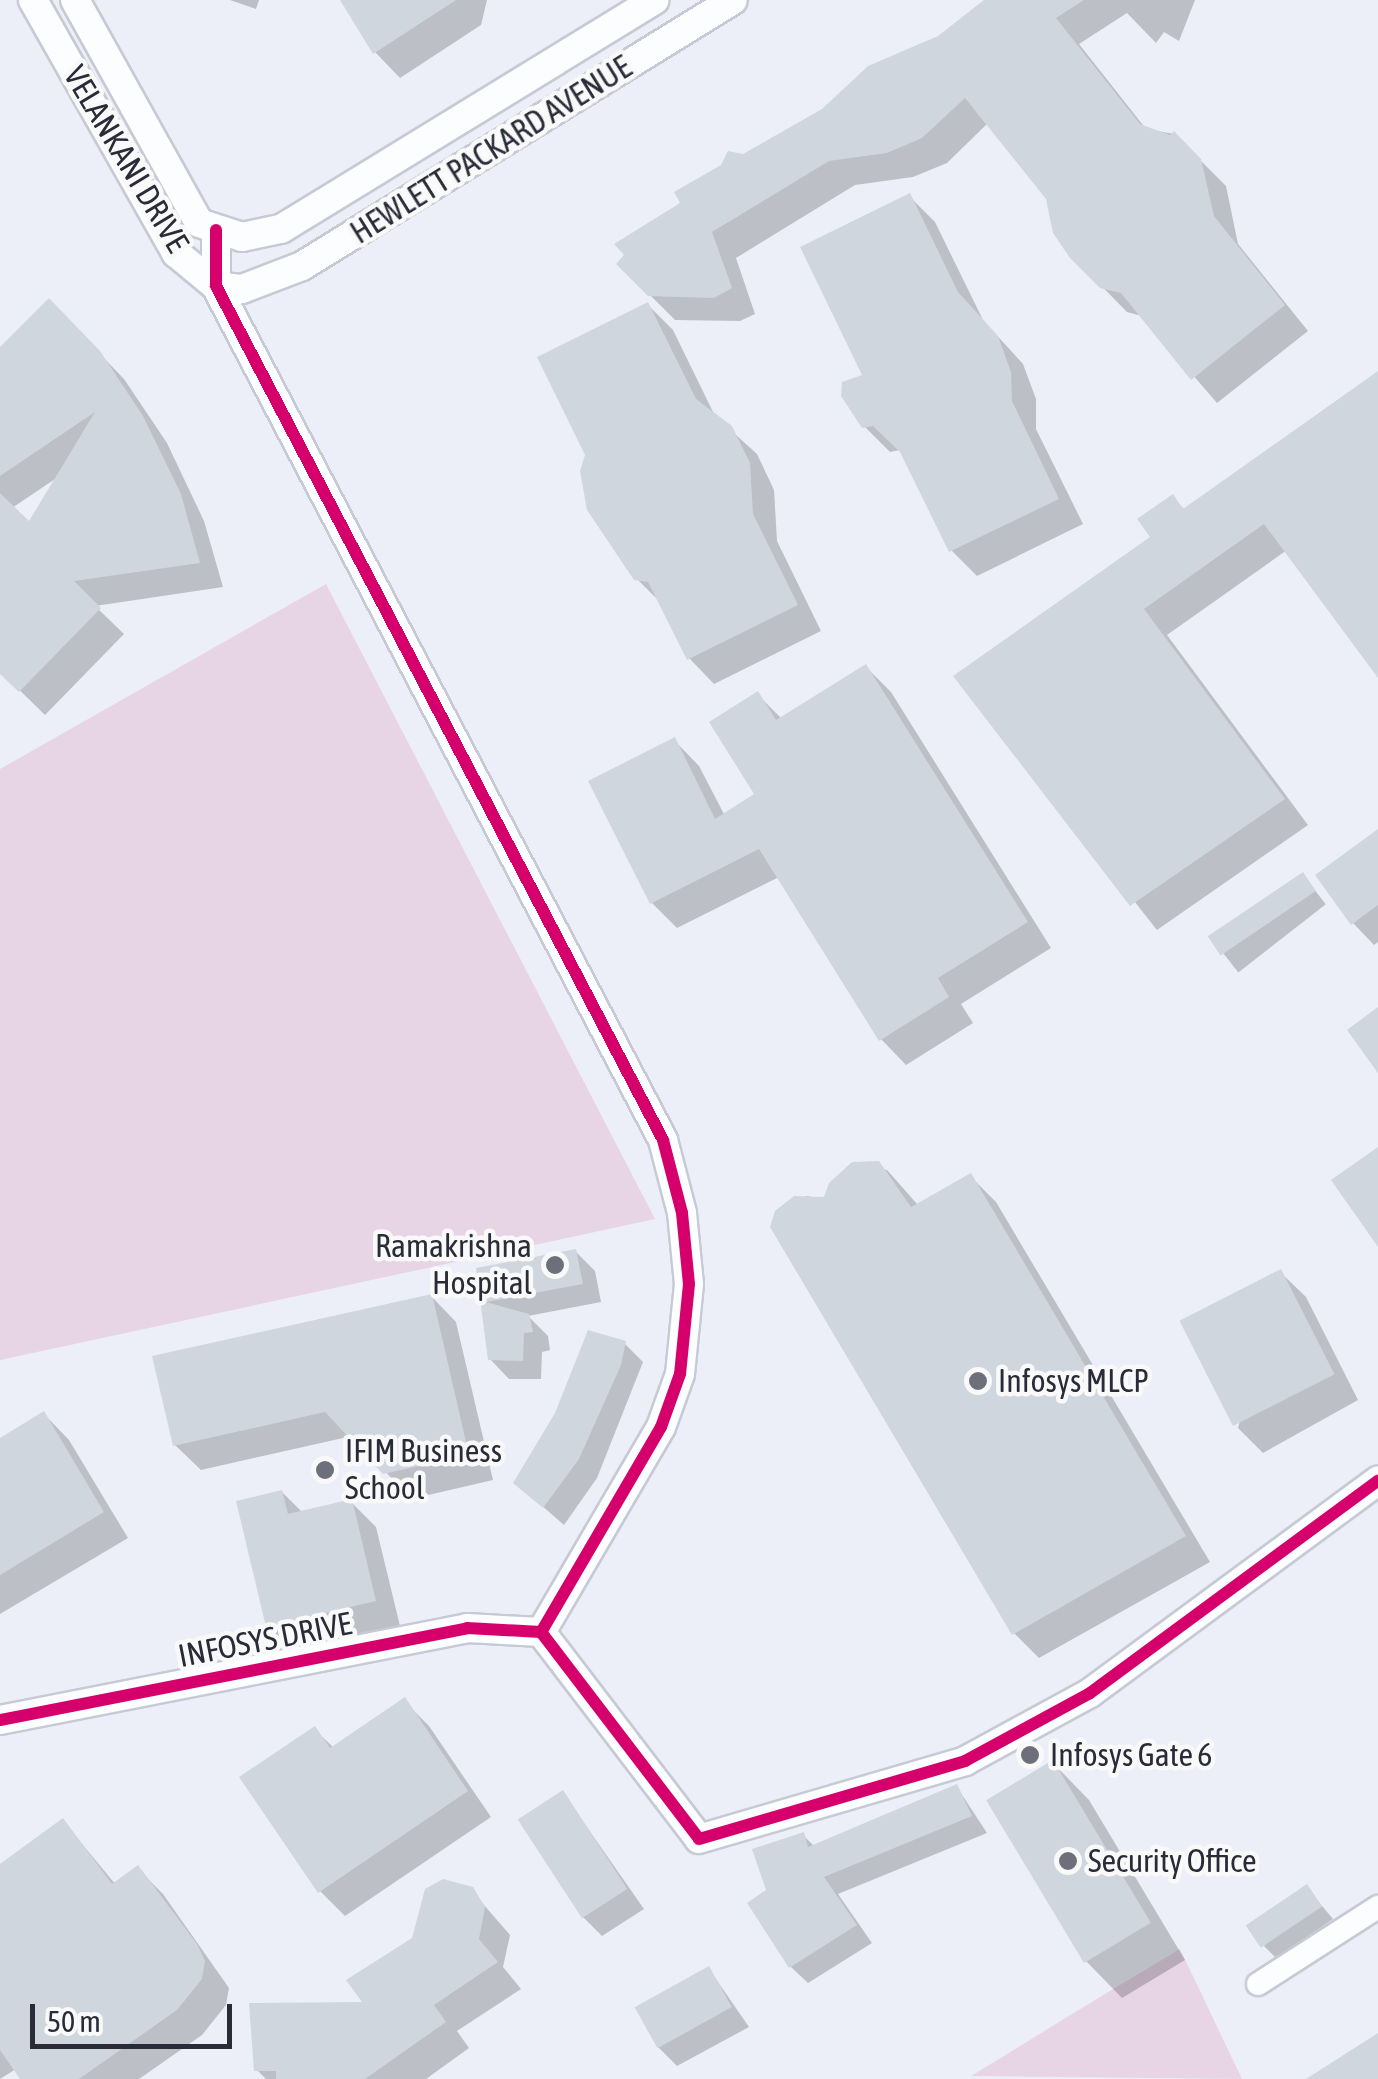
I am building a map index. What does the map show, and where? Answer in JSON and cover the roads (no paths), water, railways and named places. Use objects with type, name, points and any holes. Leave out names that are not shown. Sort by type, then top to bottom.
[{"type":"street","name":"VELANKANI DRIVE","points":[[33,0],[176,253],[229,287]]},
{"type":"street","name":"VELANKANI DRIVE","points":[[75,0],[199,222],[229,234]]},
{"type":"street","name":"HEWLETT PACKARD AVENUE","points":[[229,234],[280,229],[654,0]]},
{"type":"street","name":"HEWLETT PACKARD AVENUE","points":[[229,287],[302,266],[734,0]]},
{"type":"street","points":[[229,234],[229,287],[662,1140],[682,1212],[688,1284],[680,1374],[661,1427],[541,1632],[699,1839],[965,1762],[1090,1693],[1378,1480]]},
{"type":"street","name":"INFOSYS DRIVE","points":[[0,1720],[467,1628],[541,1632]]},
{"type":"street","points":[[1258,1984],[1378,1907]]},
{"type":"place","name":"Ramakrishna Hospital","points":[[555,1265]]},
{"type":"place","name":"Infosys MLCP","points":[[978,1381]]},
{"type":"place","name":"IFIM Business School","points":[[325,1470]]},
{"type":"place","name":"Infosys Gate 6","points":[[1030,1755]]},
{"type":"place","name":"Security Office","points":[[1068,1861]]}]
